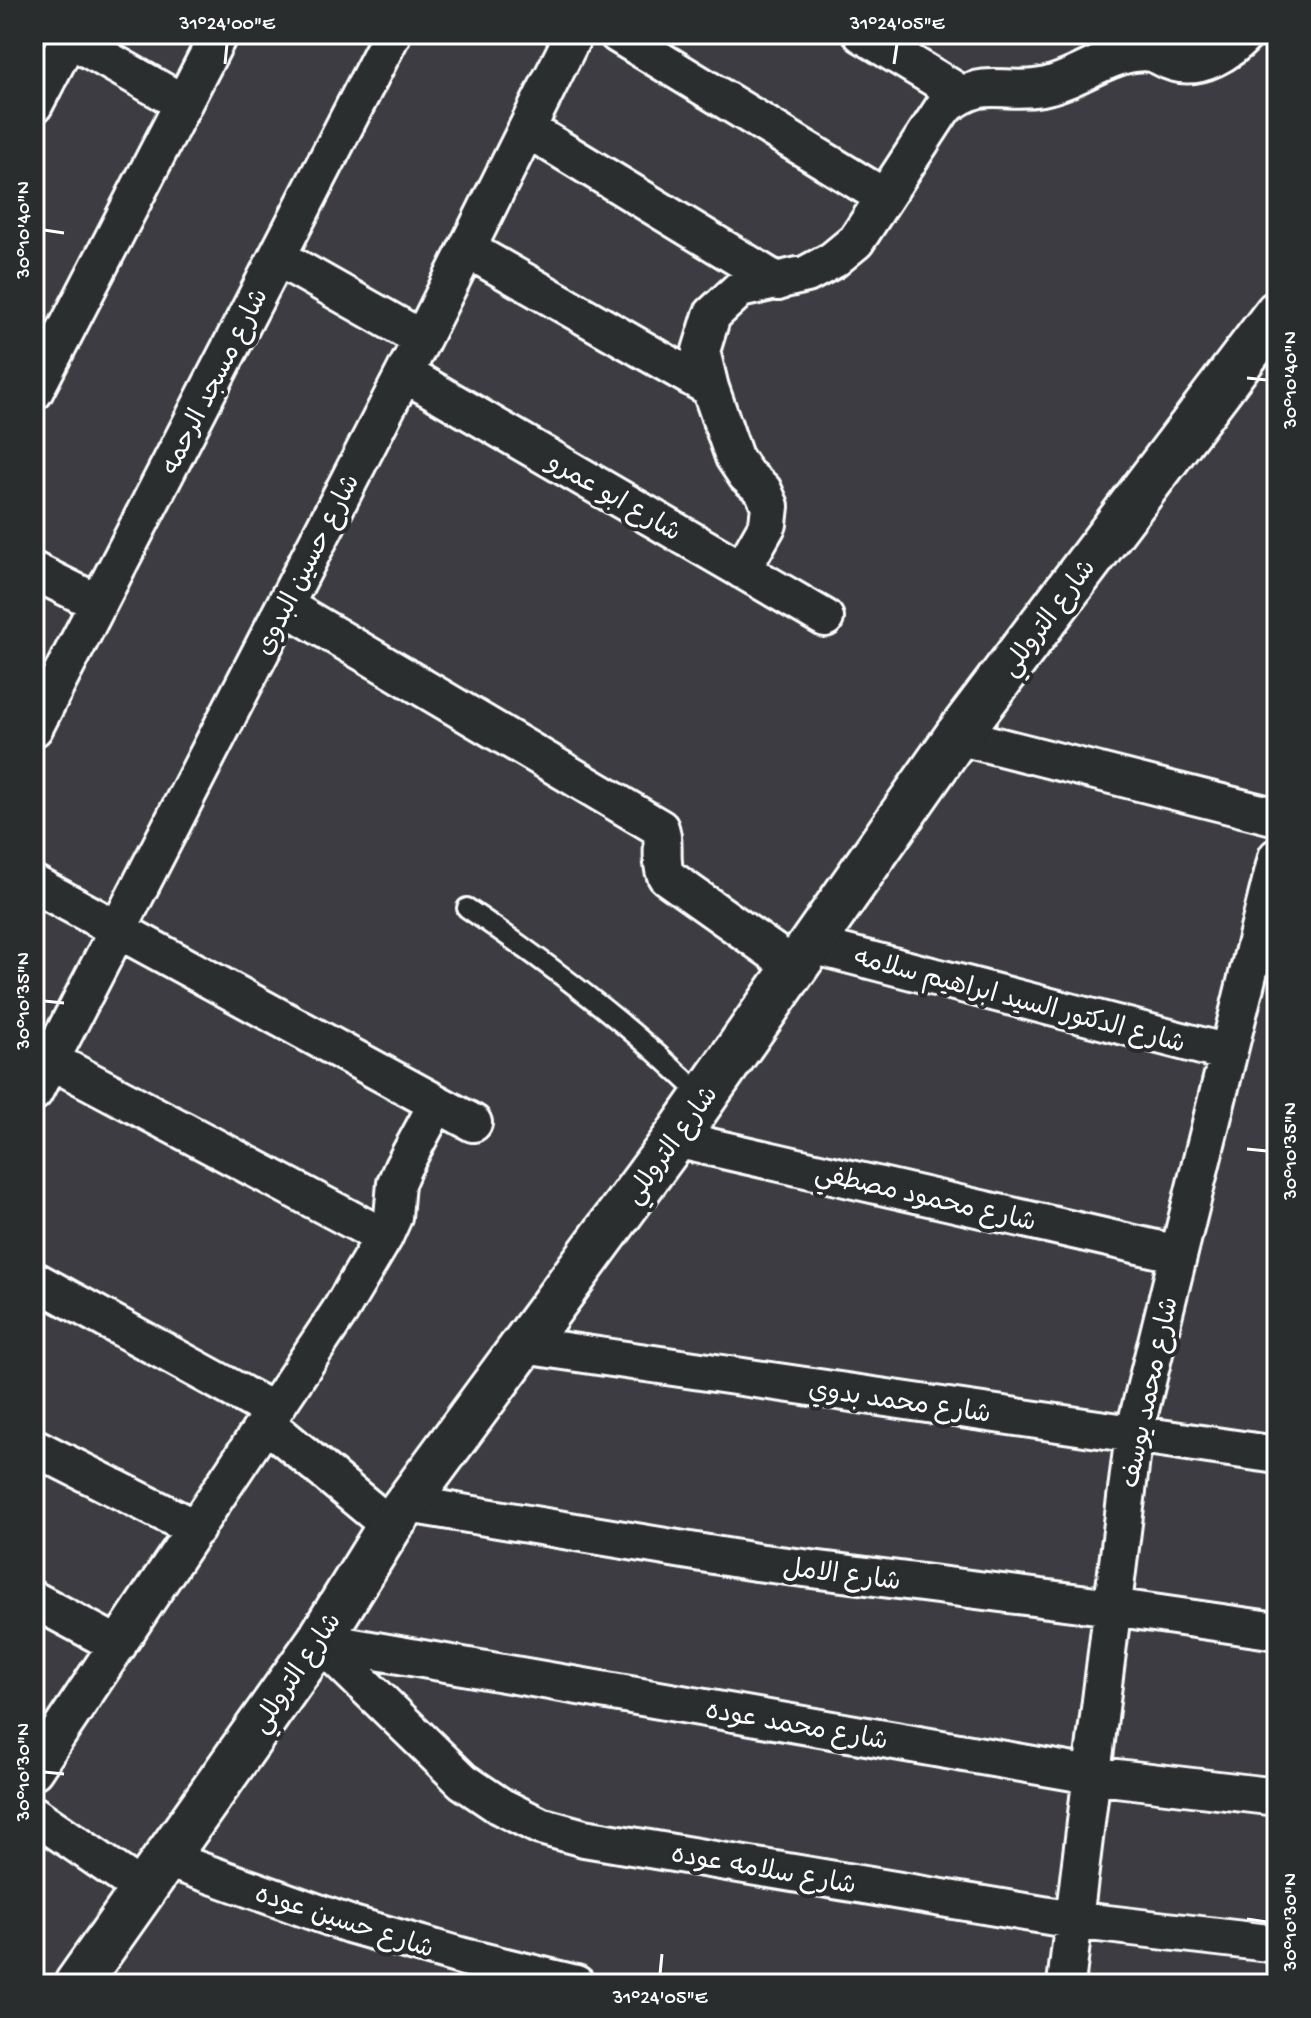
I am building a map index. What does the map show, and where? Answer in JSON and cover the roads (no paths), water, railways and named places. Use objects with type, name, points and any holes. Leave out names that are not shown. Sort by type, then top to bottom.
[{"type":"street","points":[[34,392],[219,34]]},
{"type":"street","name":"شارع مسجد الرحمه","points":[[34,728],[392,34]]},
{"type":"street","name":"شارع حسين البدوى","points":[[34,1092],[49,1041],[118,929],[405,374],[574,34]]},
{"type":"street","points":[[617,34],[884,197]]},
{"type":"street","points":[[862,34],[961,94]]},
{"type":"street","points":[[1125,34],[1175,63],[1200,64],[1233,49],[1246,34]]},
{"type":"street","points":[[34,105],[70,36],[183,103]]},
{"type":"street","points":[[742,570],[768,524],[770,506],[763,490],[746,475],[734,457],[710,388],[701,351],[712,315],[740,289],[807,274],[833,260],[856,241],[943,108],[961,94],[978,87],[1041,87],[1119,57],[1157,52]]},
{"type":"street","points":[[527,129],[778,282]]},
{"type":"street","points":[[467,249],[710,388]]},
{"type":"street","points":[[277,257],[422,339]]},
{"type":"street","name":"شارع التروللي","points":[[80,1983],[153,1874],[319,1641],[399,1515],[675,1139],[957,736],[1277,313]]},
{"type":"street","name":"شارع ابو عمرو","points":[[405,374],[825,618]]},
{"type":"street","points":[[34,571],[98,603]]},
{"type":"street","points":[[285,606],[660,828],[664,838],[661,863],[666,876],[804,956]]},
{"type":"street","points":[[957,736],[1277,817]]},
{"type":"street","name":"شارع محمد يوسف","points":[[1066,1984],[1134,1434],[1277,857]]},
{"type":"street","points":[[34,884],[473,1123]]},
{"type":"street","name":"شارع الدكتور السيد ابراهيم سلامه","points":[[804,956],[1228,1053]]},
{"type":"street","points":[[49,1041],[384,1237]]},
{"type":"street","points":[[39,1753],[118,1645],[340,1311],[384,1237],[393,1217],[396,1183],[437,1104]]},
{"type":"street","name":"شارع محمود مصطفي","points":[[675,1139],[1178,1254]]},
{"type":"street","points":[[34,1280],[270,1417],[399,1515]]},
{"type":"street","name":"شارع محمد بدوي","points":[[523,1345],[1277,1455]]},
{"type":"street","points":[[34,1447],[196,1529]]},
{"type":"street","name":"شارع الامل","points":[[399,1515],[1277,1631]]},
{"type":"street","points":[[34,1600],[118,1645]]},
{"type":"street","name":"شارع محمد عوده","points":[[319,1641],[1091,1775],[1277,1797]]},
{"type":"street","name":"شارع سلامه عوده","points":[[319,1641],[463,1781],[500,1806],[540,1826],[584,1838],[1073,1920],[1277,1944]]},
{"type":"street","name":"شارع حسين عوده","points":[[34,1815],[153,1874],[576,1984]]},
{"type":"lane","points":[[467,908],[539,956],[666,1060],[704,1098]]}]
